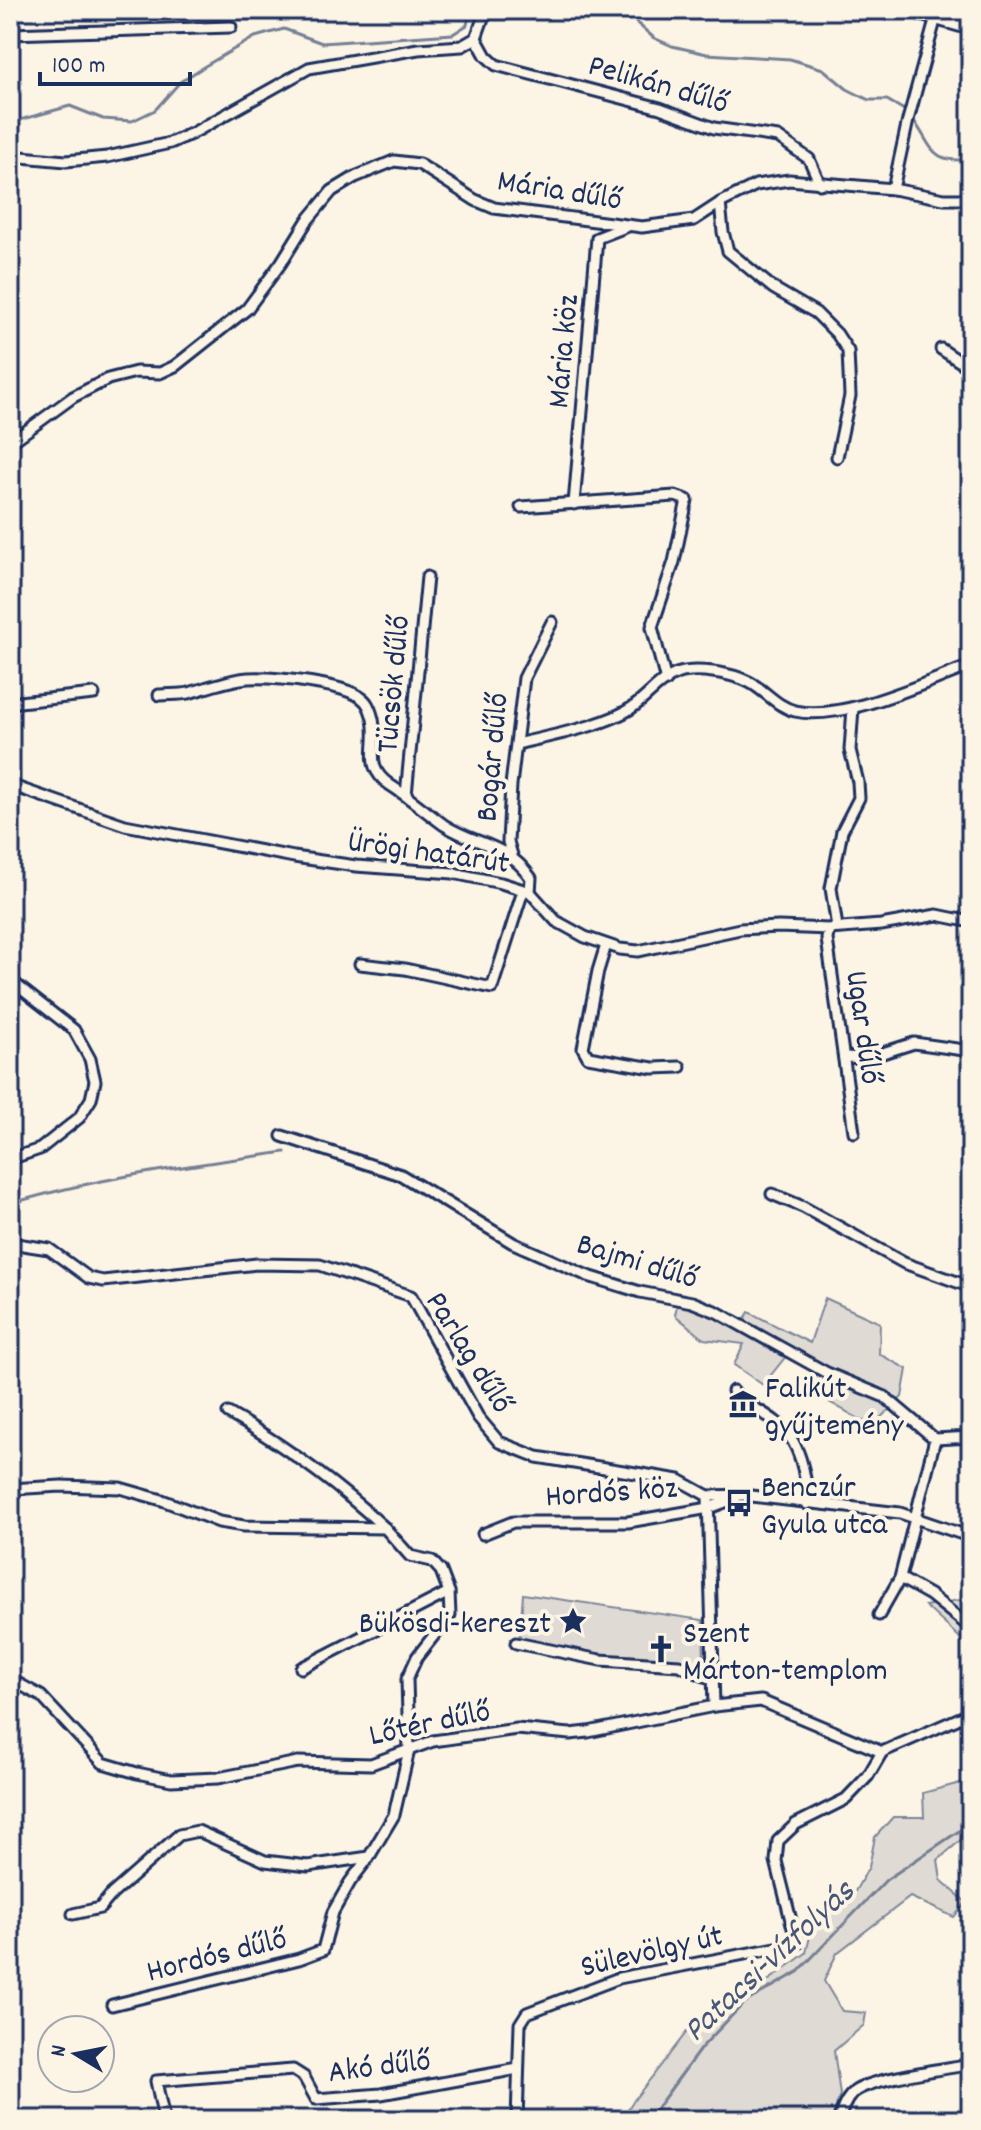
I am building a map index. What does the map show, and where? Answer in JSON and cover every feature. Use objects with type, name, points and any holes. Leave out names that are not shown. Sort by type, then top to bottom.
[{"type":"main road","points":[[912,10],[971,27]]},
{"type":"street","points":[[10,156],[66,161],[107,157],[170,143],[309,68],[418,49],[462,46],[476,38],[486,10]]},
{"type":"street","points":[[893,189],[936,17]]},
{"type":"street","points":[[10,34],[231,27]]},
{"type":"street","name":"Pelikán dűlő","points":[[476,38],[486,56],[496,65],[660,108],[714,128],[778,137],[809,159],[820,184]]},
{"type":"street","name":"Mária dűlő","points":[[10,443],[73,397],[108,379],[136,372],[160,373],[175,366],[247,309],[307,221],[332,191],[355,177],[394,161],[419,164],[475,200],[494,208],[642,227],[694,220],[756,185],[789,180],[893,189],[944,199],[971,199]]},
{"type":"street","points":[[720,203],[728,251],[773,288],[816,313],[837,334],[848,351],[850,396],[837,457]]},
{"type":"street","name":"Mária köz","points":[[574,504],[597,238],[631,225]]},
{"type":"street","points":[[941,349],[971,369]]},
{"type":"street","points":[[521,507],[675,496],[687,500],[674,562],[652,627],[666,681]]},
{"type":"street","name":"Tücsök dűlő","points":[[406,795],[427,577]]},
{"type":"street","name":"Bogár dűlő","points":[[512,855],[508,842],[509,818],[524,678],[552,622]]},
{"type":"street","points":[[517,744],[611,718],[632,708],[677,673],[701,671],[748,681],[785,708],[796,712],[853,708],[971,666]]},
{"type":"street","points":[[159,695],[188,693],[209,684],[248,678],[283,679],[330,686],[356,695],[367,703],[373,721],[373,771],[445,825],[512,855],[531,878],[492,988],[405,969],[360,964]]},
{"type":"street","points":[[10,703],[94,694]]},
{"type":"street","name":"Ugar dűlő","points":[[853,708],[850,750],[859,798],[842,831],[831,888],[833,928],[827,939],[854,1132]]},
{"type":"street","name":"Ürögi határút","points":[[10,785],[125,825],[294,857],[356,866],[453,873],[501,883],[526,891],[556,921],[585,937],[638,951],[740,929],[881,925],[937,915],[971,922]]},
{"type":"street","points":[[606,945],[583,1048],[588,1057],[653,1068],[680,1067]]},
{"type":"street","points":[[10,980],[74,1030],[90,1059],[95,1081],[91,1099],[79,1118],[40,1149],[10,1159]]},
{"type":"street","points":[[844,1057],[867,1058],[914,1043],[971,1051]]},
{"type":"street","name":"Bajmi dűlő","points":[[282,1136],[401,1175],[513,1243],[588,1276],[640,1292],[692,1302],[717,1312],[827,1373],[885,1397],[935,1439]]},
{"type":"street","points":[[772,1194],[803,1207],[904,1263],[971,1287]]},
{"type":"street","name":"Parlag dűlő","points":[[10,1243],[49,1249],[89,1278],[103,1281],[257,1264],[320,1265],[367,1279],[411,1296],[478,1417],[499,1442],[537,1457],[679,1480],[704,1493]]},
{"type":"street","points":[[733,1391],[738,1398],[779,1424],[793,1443],[804,1474],[807,1504]]},
{"type":"street","points":[[228,1413],[258,1430],[335,1485],[385,1528],[410,1556],[432,1561],[441,1571],[449,1592],[301,1668]]},
{"type":"street","points":[[879,1615],[900,1578],[935,1439],[971,1437]]},
{"type":"street","points":[[10,1489],[61,1486],[120,1488],[219,1522],[244,1526],[385,1528]]},
{"type":"street","points":[[714,1706],[709,1508],[704,1493],[900,1513],[971,1537]]},
{"type":"street","name":"Hordós köz","points":[[483,1534],[513,1522],[628,1522],[709,1508],[743,1495]]},
{"type":"street","points":[[900,1578],[930,1595],[971,1628]]},
{"type":"street","name":"Hordós dűlő","points":[[112,2005],[299,1959],[323,1950],[333,1912],[394,1815],[409,1750],[407,1679],[417,1657],[450,1615],[449,1592]]},
{"type":"street","points":[[516,1643],[600,1660],[679,1665],[712,1679]]},
{"type":"street","name":"Lőtér dűlő","points":[[10,1679],[41,1696],[103,1763],[171,1780],[218,1778],[298,1762],[371,1764],[433,1741],[517,1729],[570,1734],[588,1732],[714,1706],[761,1701],[882,1752]]},
{"type":"street","points":[[882,1752],[971,1713]]},
{"type":"street","name":"Sülevölgy út","points":[[517,2120],[520,2024],[527,2013],[619,1978],[797,1944],[776,1861],[778,1841],[796,1824],[846,1799],[868,1776],[882,1752]]},
{"type":"street","points":[[73,1914],[100,1908],[179,1835],[198,1831],[265,1861],[308,1866],[369,1857]]},
{"type":"street","points":[[839,2120],[843,2105],[855,2091],[876,2083],[971,2064]]},
{"type":"street","name":"Akó dűlő","points":[[164,2120],[156,2081],[293,2070],[304,2077],[316,2099],[381,2094],[518,2069]]},
{"type":"shaded area","points":[[825,1298],[880,1323],[879,1354],[907,1369],[902,1397],[872,1426],[808,1390],[817,1372],[787,1355],[763,1385],[734,1365],[744,1344],[704,1339],[675,1315],[677,1305],[744,1320],[749,1312],[810,1343]]},
{"type":"shaded area","points":[[523,1594],[703,1620],[704,1665],[645,1666],[519,1644]]},
{"type":"shaded area","points":[[959,1600],[971,1609],[971,1636],[960,1638],[925,1606]]},
{"type":"shaded area","points":[[964,1782],[971,1796],[971,1831],[938,1860],[941,1880],[966,1902],[954,1917],[910,1897],[837,1953],[824,1981],[842,2011],[866,2013],[864,2025],[834,2051],[840,2095],[831,2120],[622,2120],[696,2020],[726,2012],[806,1953],[815,1916],[846,1907],[869,1867],[875,1837],[893,1817],[924,1817],[923,1793]]},
{"type":"waterway","points":[[10,120],[70,106],[103,119],[132,121],[155,110],[180,82],[255,37],[284,29],[322,43],[453,34],[467,25],[470,10]]},
{"type":"waterway","points":[[622,10],[654,38],[672,46],[707,54],[790,59],[823,69],[847,89],[869,100],[887,100],[906,111]]},
{"type":"waterway","points":[[911,117],[939,155],[946,159],[971,159]]},
{"type":"waterway","points":[[10,1204],[112,1179],[285,1152]]},
{"type":"waterway","name":"Patacsi-vízfolyás","points":[[648,2120],[701,2048],[744,2003],[798,1972],[886,1880],[971,1823]]},
{"type":"place","name":"Falikút gyűjtemény","points":[[743,1404]]},
{"type":"place","name":"Benczúr Gyula utca","points":[[739,1503]]},
{"type":"place","name":"Bükösdi-kereszt","points":[[573,1621]]},
{"type":"place","name":"Szent Márton-templom","points":[[661,1649]]}]
